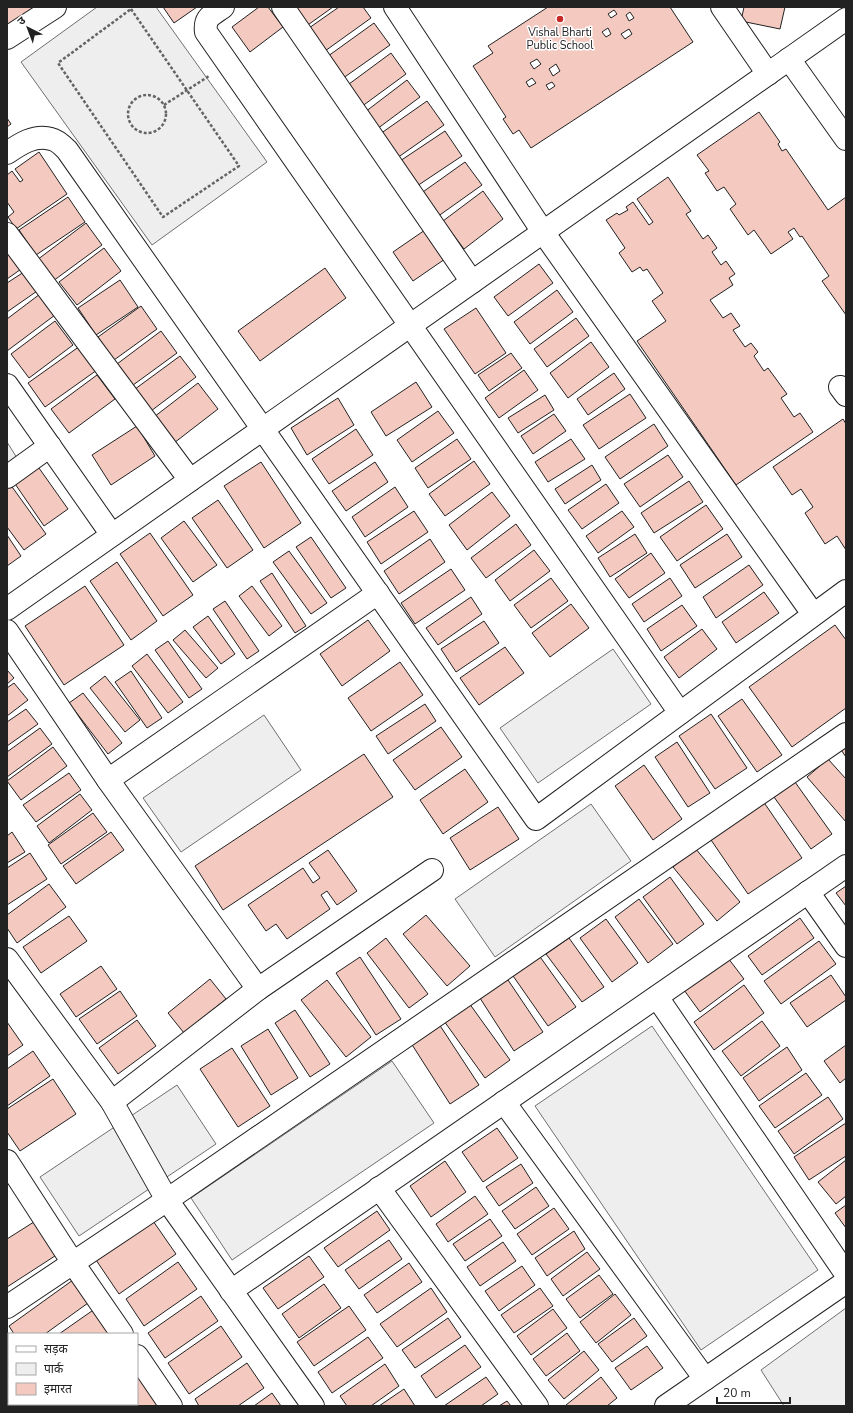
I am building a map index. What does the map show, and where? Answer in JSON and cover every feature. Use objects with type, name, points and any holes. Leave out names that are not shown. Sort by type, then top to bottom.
[{"type":"street","points":[[7,38],[55,7]]},
{"type":"street","points":[[223,7],[206,20],[206,32],[680,713]]},
{"type":"street","points":[[282,7],[472,282]]},
{"type":"street","points":[[395,7],[543,232],[813,614]]},
{"type":"street","points":[[722,7],[768,74]]},
{"type":"street","points":[[7,609],[846,19]]},
{"type":"street","points":[[789,59],[846,139]]},
{"type":"street","points":[[7,153],[22,142],[38,138],[52,139],[67,150],[536,819],[846,591]]},
{"type":"street","points":[[7,234],[190,480]]},
{"type":"street","points":[[7,385],[112,535]]},
{"type":"street","points":[[7,477],[50,446]]},
{"type":"street","points":[[108,780],[378,593]]},
{"type":"street","points":[[7,631],[108,780],[258,989]]},
{"type":"street","points":[[7,1307],[167,1200],[846,734]]},
{"type":"street","points":[[231,1291],[846,866]]},
{"type":"street","points":[[112,1102],[258,989],[432,870]]},
{"type":"street","points":[[808,892],[846,946]]},
{"type":"street","points":[[7,959],[112,1102],[167,1200],[313,1406]]},
{"type":"street","points":[[657,997],[846,1274]]},
{"type":"street","points":[[504,1102],[705,1379]]},
{"type":"street","points":[[7,1161],[121,1333]]},
{"type":"street","points":[[379,1188],[537,1406]]},
{"type":"street","points":[[666,1406],[846,1282]]},
{"type":"street","points":[[138,1357],[171,1406]]},
{"type":"path","points":[[131,9],[188,90],[239,166],[163,216],[58,63],[131,9]]},
{"type":"path","points":[[164,105],[228,64]]},
{"type":"path","points":[[142,95],[154,96],[164,105],[166,117],[160,128],[149,133],[137,131],[132,127],[129,121],[128,108],[131,103],[142,95]]},
{"type":"green space","points":[[97,7],[156,7],[267,162],[152,245],[21,62]]},
{"type":"green space","points":[[7,442],[17,458],[7,465]]},
{"type":"green space","points":[[613,649],[651,704],[538,783],[500,728]]},
{"type":"green space","points":[[264,715],[301,770],[181,852],[143,798]]},
{"type":"green space","points":[[591,804],[631,861],[495,957],[455,899]]},
{"type":"green space","points":[[652,1026],[818,1270],[701,1350],[535,1106]]},
{"type":"green space","points":[[392,1061],[434,1123],[232,1260],[191,1198]]},
{"type":"green space","points":[[177,1085],[216,1144],[79,1236],[40,1177]]},
{"type":"green space","points":[[846,1308],[846,1406],[784,1406],[761,1370]]},
{"type":"building","points":[[7,7],[32,7],[33,9],[7,29]]},
{"type":"building","points":[[163,7],[197,7],[174,23]]},
{"type":"building","points":[[259,7],[268,7],[283,27],[250,52],[232,27]]},
{"type":"building","points":[[291,7],[333,7],[305,27]]},
{"type":"building","points":[[339,7],[363,7],[371,18],[325,51],[309,28]]},
{"type":"building","points":[[548,7],[670,7],[693,42],[531,148],[519,130],[513,134],[503,119],[506,117],[473,66],[493,53],[488,46]],"holes":[[[614,10],[617,14],[611,18],[608,14]],[[630,12],[634,18],[629,21],[626,15]],[[608,28],[611,34],[606,37],[602,32]],[[629,29],[632,34],[625,39],[621,34]],[[537,59],[541,64],[534,69],[530,63]],[[556,64],[560,71],[553,76],[549,69]],[[532,78],[536,83],[529,87],[526,82]],[[552,82],[555,86],[549,90],[546,85]]]},
{"type":"building","points":[[744,7],[785,7],[780,29],[741,21]]},
{"type":"building","points":[[374,23],[390,45],[339,81],[324,59]]},
{"type":"building","points":[[391,53],[406,74],[361,107],[345,87]]},
{"type":"building","points":[[407,80],[420,97],[377,129],[365,112]]},
{"type":"building","points":[[427,101],[444,125],[397,158],[380,134]]},
{"type":"building","points":[[759,112],[780,142],[778,144],[782,151],[786,149],[828,210],[846,197],[846,315],[822,281],[829,276],[802,236],[800,237],[794,228],[788,232],[793,239],[771,254],[754,230],[748,235],[730,209],[736,204],[724,187],[717,191],[705,173],[709,171],[697,155]]},
{"type":"building","points":[[7,118],[11,124],[7,127]]},
{"type":"building","points":[[445,131],[462,156],[417,186],[400,161]]},
{"type":"building","points":[[39,152],[67,194],[16,229],[8,217],[14,212],[7,202],[7,175],[12,171],[20,182],[23,180],[15,169]]},
{"type":"building","points":[[465,162],[482,185],[437,217],[420,194]]},
{"type":"building","points":[[668,177],[691,211],[686,214],[703,239],[708,235],[717,248],[712,252],[721,265],[726,261],[735,274],[729,278],[733,285],[710,300],[723,318],[731,313],[740,326],[733,330],[745,347],[751,343],[758,352],[754,356],[764,371],[768,368],[787,394],[781,398],[794,417],[800,413],[813,432],[736,485],[637,341],[666,321],[652,301],[663,293],[647,269],[643,271],[640,267],[632,272],[619,253],[625,248],[606,220],[617,213],[619,215],[628,210],[626,207],[633,202],[649,225],[653,222],[637,199]]},
{"type":"building","points":[[483,191],[503,219],[464,249],[443,221]]},
{"type":"building","points":[[68,197],[85,222],[36,255],[19,230]]},
{"type":"building","points":[[86,223],[102,245],[53,281],[37,260]]},
{"type":"building","points":[[425,230],[445,259],[413,281],[393,252]]},
{"type":"building","points":[[7,242],[24,267],[7,279]]},
{"type":"building","points":[[104,248],[121,271],[77,305],[59,282]]},
{"type":"building","points":[[539,264],[553,283],[508,316],[494,297]]},
{"type":"building","points":[[325,268],[346,298],[260,361],[238,331]]},
{"type":"building","points":[[27,270],[40,289],[7,312],[7,283]]},
{"type":"building","points":[[120,280],[138,307],[96,335],[78,308]]},
{"type":"building","points":[[557,290],[573,312],[530,344],[514,322]]},
{"type":"building","points":[[40,294],[55,315],[7,351],[7,319]]},
{"type":"building","points":[[141,306],[157,329],[114,360],[98,337]]},
{"type":"building","points":[[476,308],[506,353],[475,374],[444,329]]},
{"type":"building","points":[[576,318],[589,336],[547,367],[534,349]]},
{"type":"building","points":[[55,321],[73,345],[29,378],[11,354]]},
{"type":"building","points":[[161,331],[177,353],[129,388],[113,367]]},
{"type":"building","points":[[591,342],[609,367],[568,398],[550,373]]},
{"type":"building","points":[[80,346],[97,370],[45,407],[28,383]]},
{"type":"building","points":[[511,353],[522,368],[489,391],[478,375]]},
{"type":"building","points":[[180,356],[196,377],[147,414],[131,392]]},
{"type":"building","points":[[524,370],[538,390],[499,418],[485,398]]},
{"type":"building","points":[[614,373],[625,389],[588,415],[577,399]]},
{"type":"building","points":[[97,375],[115,399],[69,433],[51,409]]},
{"type":"building","points":[[416,382],[432,407],[386,436],[371,412]]},
{"type":"building","points":[[198,383],[218,409],[174,443],[154,417]]},
{"type":"building","points":[[630,394],[646,418],[599,449],[583,425]]},
{"type":"building","points":[[545,395],[554,410],[518,433],[508,418]]},
{"type":"building","points":[[338,398],[354,425],[307,455],[291,428]]},
{"type":"building","points":[[438,411],[454,433],[412,462],[397,440]]},
{"type":"building","points":[[554,414],[566,431],[533,454],[521,436]]},
{"type":"building","points":[[843,419],[846,424],[846,550],[837,536],[825,544],[805,513],[813,507],[801,489],[792,495],[773,467]]},
{"type":"building","points":[[654,424],[668,446],[620,479],[605,457]]},
{"type":"building","points":[[137,426],[155,456],[111,485],[92,455]]},
{"type":"building","points":[[356,429],[373,455],[329,484],[312,459]]},
{"type":"building","points":[[457,439],[471,459],[428,488],[415,468]]},
{"type":"building","points":[[571,439],[585,459],[548,482],[535,462]]},
{"type":"building","points":[[668,455],[683,477],[640,507],[624,484]]},
{"type":"building","points":[[34,461],[68,509],[44,526],[11,478]]},
{"type":"building","points":[[474,461],[490,484],[445,516],[429,494]]},
{"type":"building","points":[[261,462],[301,523],[264,548],[224,486]]},
{"type":"building","points":[[375,462],[388,482],[346,511],[332,491]]},
{"type":"building","points":[[592,465],[601,480],[565,504],[555,489]]},
{"type":"building","points":[[689,481],[703,502],[654,533],[641,513]]},
{"type":"building","points":[[10,484],[46,534],[24,550],[7,527],[7,486]]},
{"type":"building","points":[[606,484],[619,503],[582,529],[568,510]]},
{"type":"building","points":[[395,487],[408,507],[365,537],[352,517]]},
{"type":"building","points":[[492,492],[510,516],[467,550],[449,525]]},
{"type":"building","points":[[218,500],[253,550],[227,568],[192,518]]},
{"type":"building","points":[[706,505],[723,529],[677,561],[660,537]]},
{"type":"building","points":[[414,511],[428,532],[381,564],[367,542]]},
{"type":"building","points":[[622,511],[634,527],[598,553],[586,536]]},
{"type":"building","points":[[184,521],[217,565],[193,582],[161,538]]},
{"type":"building","points":[[516,524],[531,545],[486,578],[471,558]]},
{"type":"building","points":[[150,533],[193,595],[163,616],[120,554]]},
{"type":"building","points":[[635,534],[647,553],[610,577],[598,558]]},
{"type":"building","points":[[727,534],[742,557],[695,588],[680,565]]},
{"type":"building","points":[[7,535],[21,556],[7,566]]},
{"type":"building","points":[[311,537],[346,588],[331,598],[296,547]]},
{"type":"building","points":[[430,539],[445,562],[399,594],[384,571]]},
{"type":"building","points":[[534,550],[550,571],[510,601],[495,580]]},
{"type":"building","points":[[289,551],[327,603],[311,614],[273,562]]},
{"type":"building","points":[[651,553],[665,573],[629,598],[615,579]]},
{"type":"building","points":[[117,562],[157,621],[131,640],[90,581]]},
{"type":"building","points":[[749,565],[763,585],[716,618],[703,597]]},
{"type":"building","points":[[451,569],[465,590],[415,624],[401,603]]},
{"type":"building","points":[[272,573],[306,626],[295,633],[260,581]]},
{"type":"building","points":[[551,578],[568,601],[531,628],[514,605]]},
{"type":"building","points":[[670,578],[682,596],[644,622],[632,604]]},
{"type":"building","points":[[85,586],[124,645],[64,685],[25,626]]},
{"type":"building","points":[[252,586],[282,626],[269,636],[239,596]]},
{"type":"building","points":[[764,592],[779,613],[736,643],[722,622]]},
{"type":"building","points":[[471,597],[482,614],[438,645],[426,628]]},
{"type":"building","points":[[225,601],[259,651],[247,659],[213,609]]},
{"type":"building","points":[[571,604],[589,628],[550,657],[532,633]]},
{"type":"building","points":[[682,605],[697,626],[661,651],[647,629]]},
{"type":"building","points":[[208,616],[235,654],[221,664],[193,627]]},
{"type":"building","points":[[368,620],[390,651],[342,686],[320,654]]},
{"type":"building","points":[[484,621],[499,643],[456,672],[441,649]]},
{"type":"building","points":[[835,625],[846,640],[846,708],[792,747],[749,687]]},
{"type":"building","points":[[702,629],[717,649],[679,678],[664,657]]},
{"type":"building","points":[[185,630],[218,668],[206,678],[173,640]]},
{"type":"building","points":[[168,641],[202,689],[189,698],[155,650]]},
{"type":"building","points":[[505,647],[524,673],[479,705],[460,678]]},
{"type":"building","points":[[147,654],[183,702],[168,713],[132,666]]},
{"type":"building","points":[[400,662],[423,695],[371,731],[348,698]]},
{"type":"building","points":[[7,670],[14,678],[7,684]]},
{"type":"building","points":[[131,671],[162,718],[147,728],[115,682]]},
{"type":"building","points":[[105,676],[140,720],[125,732],[90,688]]},
{"type":"building","points":[[14,683],[28,700],[7,716],[7,688]]},
{"type":"building","points":[[83,693],[122,743],[108,754],[69,703]]},
{"type":"building","points":[[742,699],[782,755],[757,772],[718,716]]},
{"type":"building","points":[[425,704],[436,721],[388,754],[376,736]]},
{"type":"building","points":[[26,709],[38,724],[7,746],[7,722]]},
{"type":"building","points":[[711,714],[747,768],[715,789],[679,736]]},
{"type":"building","points":[[441,727],[462,757],[415,790],[393,760]]},
{"type":"building","points":[[40,728],[52,744],[7,777],[7,752]]},
{"type":"building","points":[[677,742],[710,793],[688,807],[655,757]]},
{"type":"building","points":[[846,742],[846,757],[839,747]]},
{"type":"building","points":[[53,747],[67,766],[21,800],[7,781]]},
{"type":"building","points":[[364,754],[393,797],[223,910],[195,866]]},
{"type":"building","points":[[828,759],[846,779],[846,822],[807,777]]},
{"type":"building","points":[[644,765],[682,819],[653,840],[615,786]]},
{"type":"building","points":[[465,769],[488,802],[443,834],[420,800]]},
{"type":"building","points":[[69,773],[81,790],[36,822],[23,805]]},
{"type":"building","points":[[795,782],[832,834],[811,849],[774,797]]},
{"type":"building","points":[[80,794],[92,810],[49,843],[37,826]]},
{"type":"building","points":[[763,801],[802,858],[748,894],[709,837]]},
{"type":"building","points":[[498,807],[519,839],[470,870],[450,838]]},
{"type":"building","points":[[93,813],[107,832],[61,864],[48,845]]},
{"type":"building","points":[[12,832],[25,852],[7,863],[7,836]]},
{"type":"building","points":[[111,832],[124,850],[76,884],[63,866]]},
{"type":"building","points":[[695,848],[740,902],[717,921],[673,867]]},
{"type":"building","points":[[328,850],[357,891],[337,905],[327,891],[321,895],[330,909],[287,939],[276,924],[266,931],[248,905],[303,868],[313,883],[320,878],[309,863]]},
{"type":"building","points":[[30,853],[47,879],[7,905],[7,868]]},
{"type":"building","points":[[670,877],[704,924],[677,944],[643,897]]},
{"type":"building","points":[[49,884],[66,907],[17,943],[7,928],[7,915]]},
{"type":"building","points":[[846,886],[846,906],[836,893]]},
{"type":"building","points":[[639,899],[673,944],[648,963],[615,917]]},
{"type":"building","points":[[426,915],[470,966],[447,986],[403,934]]},
{"type":"building","points":[[69,916],[87,941],[41,973],[23,947]]},
{"type":"building","points":[[800,918],[814,938],[762,975],[748,956]]},
{"type":"building","points":[[606,919],[638,963],[612,982],[580,938]]},
{"type":"building","points":[[386,938],[428,994],[409,1008],[367,953]]},
{"type":"building","points":[[569,938],[604,987],[582,1002],[546,954]]},
{"type":"building","points":[[819,941],[836,964],[781,1004],[764,981]]},
{"type":"building","points":[[538,954],[576,1007],[548,1026],[511,973]]},
{"type":"building","points":[[360,957],[401,1019],[376,1035],[336,973]]},
{"type":"building","points":[[728,958],[744,979],[700,1012],[684,990]]},
{"type":"building","points":[[101,966],[117,989],[76,1017],[60,994]]},
{"type":"building","points":[[831,975],[846,997],[846,1000],[807,1027],[790,1003]]},
{"type":"building","points":[[506,977],[543,1032],[514,1051],[478,995]]},
{"type":"building","points":[[210,979],[226,999],[184,1033],[168,1013]]},
{"type":"building","points":[[327,980],[371,1037],[346,1057],[301,1000]]},
{"type":"building","points":[[744,985],[764,1013],[714,1050],[694,1022]]},
{"type":"building","points":[[120,991],[137,1016],[97,1044],[79,1019]]},
{"type":"building","points":[[469,1003],[510,1060],[485,1078],[444,1021]]},
{"type":"building","points":[[295,1010],[330,1064],[310,1077],[275,1023]]},
{"type":"building","points":[[137,1020],[156,1046],[118,1074],[99,1048]]},
{"type":"building","points":[[437,1021],[479,1085],[450,1104],[409,1040]]},
{"type":"building","points":[[762,1021],[780,1046],[741,1076],[722,1051]]},
{"type":"building","points":[[7,1022],[23,1045],[7,1056]]},
{"type":"building","points":[[268,1029],[298,1078],[271,1095],[241,1046]]},
{"type":"building","points":[[846,1045],[846,1078],[840,1083],[824,1061]]},
{"type":"building","points":[[787,1047],[802,1070],[759,1101],[743,1078]]},
{"type":"building","points":[[232,1048],[270,1106],[238,1127],[200,1069]]},
{"type":"building","points":[[33,1051],[50,1076],[7,1106],[7,1069]]},
{"type":"building","points":[[806,1073],[822,1095],[775,1128],[759,1106]]},
{"type":"building","points":[[53,1079],[76,1114],[20,1151],[7,1132],[7,1109]]},
{"type":"building","points":[[828,1097],[843,1119],[794,1154],[778,1131]]},
{"type":"building","points":[[846,1123],[846,1156],[809,1180],[794,1157]]},
{"type":"building","points":[[497,1128],[518,1158],[483,1182],[462,1152]]},
{"type":"building","points":[[846,1160],[846,1196],[836,1204],[818,1182]]},
{"type":"building","points":[[445,1161],[466,1192],[431,1217],[410,1186]]},
{"type":"building","points":[[521,1164],[533,1183],[499,1206],[486,1187]]},
{"type":"building","points":[[536,1187],[549,1206],[515,1229],[502,1211]]},
{"type":"building","points":[[475,1196],[488,1214],[448,1242],[436,1224]]},
{"type":"building","points":[[846,1205],[846,1228],[835,1213]]},
{"type":"building","points":[[554,1208],[569,1229],[532,1255],[517,1234]]},
{"type":"building","points":[[377,1211],[390,1230],[338,1267],[324,1248]]},
{"type":"building","points":[[151,1218],[176,1254],[119,1294],[94,1257]]},
{"type":"building","points":[[490,1219],[502,1236],[465,1261],[453,1244]]},
{"type":"building","points":[[37,1220],[58,1254],[7,1287],[7,1239]]},
{"type":"building","points":[[574,1231],[585,1249],[547,1276],[535,1258]]},
{"type":"building","points":[[389,1240],[402,1259],[359,1289],[345,1270]]},
{"type":"building","points":[[503,1242],[516,1261],[480,1286],[467,1267]]},
{"type":"building","points":[[587,1252],[600,1269],[563,1296],[551,1279]]},
{"type":"building","points":[[309,1256],[324,1277],[278,1309],[263,1288]]},
{"type":"building","points":[[178,1262],[197,1289],[144,1326],[126,1299]]},
{"type":"building","points":[[409,1263],[422,1282],[377,1313],[364,1295]]},
{"type":"building","points":[[522,1266],[535,1285],[499,1311],[485,1291]]},
{"type":"building","points":[[599,1275],[613,1294],[580,1318],[566,1299]]},
{"type":"building","points":[[73,1280],[88,1303],[46,1333],[13,1333],[9,1326]]},
{"type":"building","points":[[324,1284],[341,1308],[299,1338],[282,1314]]},
{"type":"building","points":[[431,1288],[447,1312],[397,1347],[380,1324]]},
{"type":"building","points":[[540,1288],[553,1306],[514,1333],[501,1315]]},
{"type":"building","points":[[615,1294],[631,1315],[596,1343],[580,1322]]},
{"type":"building","points":[[201,1296],[218,1321],[165,1358],[148,1333]]},
{"type":"building","points":[[99,1306],[117,1333],[60,1333]]},
{"type":"building","points":[[349,1306],[366,1330],[314,1366],[297,1342]]},
{"type":"building","points":[[553,1309],[567,1328],[531,1355],[517,1336]]},
{"type":"building","points":[[448,1318],[461,1337],[415,1368],[402,1350]]},
{"type":"building","points":[[634,1318],[647,1336],[612,1362],[598,1344]]},
{"type":"building","points":[[221,1326],[242,1357],[189,1394],[168,1363]]},
{"type":"building","points":[[567,1333],[580,1351],[546,1376],[533,1359]]},
{"type":"building","points":[[368,1337],[383,1358],[332,1393],[318,1372]]},
{"type":"building","points":[[465,1345],[481,1367],[436,1398],[421,1376]]},
{"type":"building","points":[[647,1346],[663,1368],[631,1390],[615,1368]]},
{"type":"building","points":[[584,1351],[599,1370],[564,1399],[548,1380]]},
{"type":"building","points":[[247,1363],[264,1388],[238,1406],[199,1406],[195,1399]]},
{"type":"building","points":[[385,1364],[399,1386],[371,1406],[347,1406],[340,1396]]},
{"type":"building","points":[[147,1373],[159,1406],[100,1406],[138,1405],[138,1379]]},
{"type":"building","points":[[486,1377],[498,1394],[481,1406],[444,1406]]},
{"type":"building","points":[[601,1377],[617,1398],[607,1406],[566,1405]]},
{"type":"building","points":[[404,1389],[415,1406],[379,1406]]},
{"type":"building","points":[[272,1393],[281,1406],[254,1406]]},
{"type":"building","points":[[507,1401],[511,1406],[499,1406]]},
{"type":"building","points":[[73,1405],[94,1405],[92,1406]]},
{"type":"place","name":"Vishal Bharti Public School","points":[[560,19]]}]
